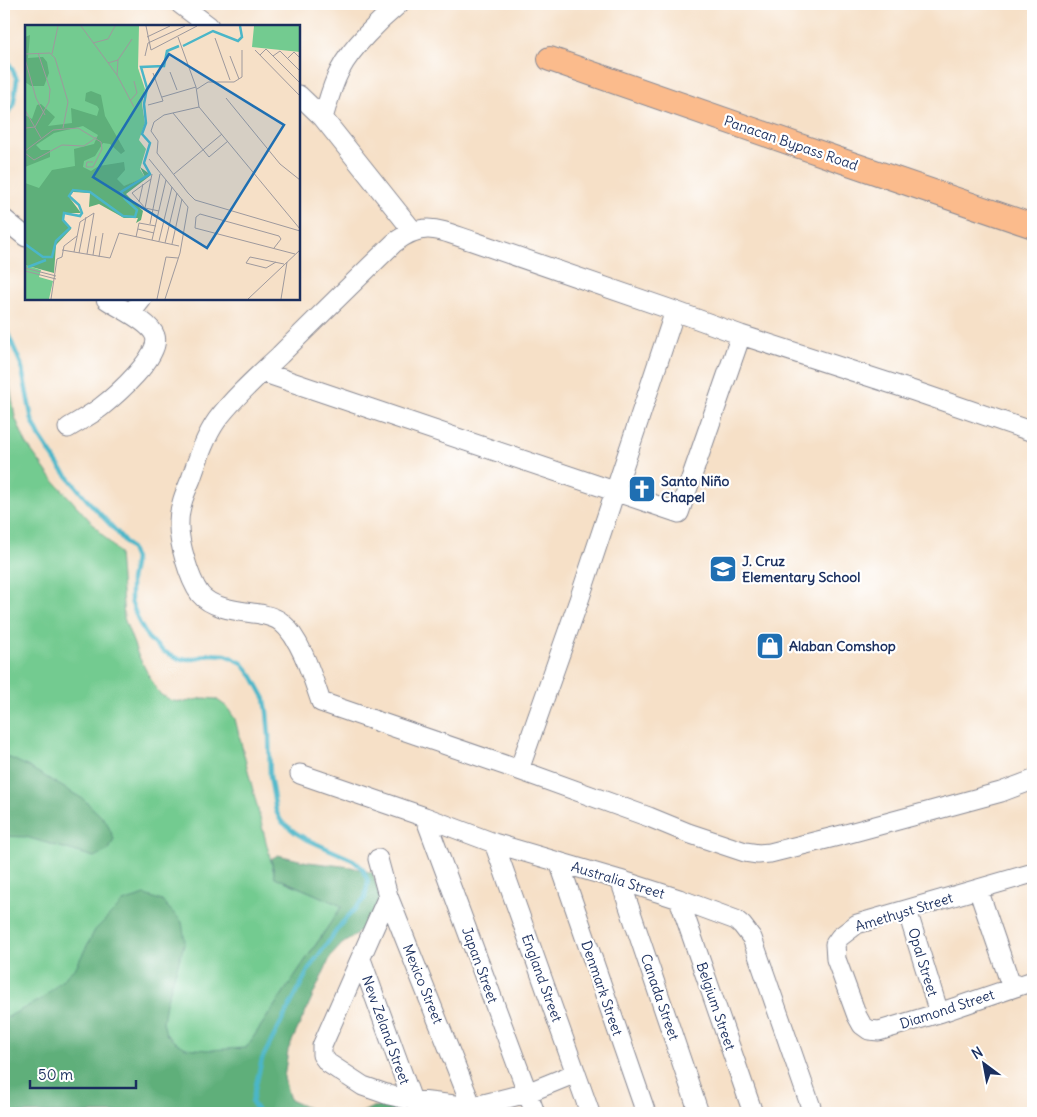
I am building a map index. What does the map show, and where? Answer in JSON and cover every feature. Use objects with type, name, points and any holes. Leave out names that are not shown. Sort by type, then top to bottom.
[{"type":"main road","name":"Panacan Bypass Road","points":[[550,59],[1033,226]]},
{"type":"street","points":[[180,4],[207,25]]},
{"type":"street","points":[[399,4],[372,30],[308,108],[413,231]]},
{"type":"street","points":[[4,220],[25,236]]},
{"type":"street","points":[[1033,432],[741,335],[443,232],[424,229],[413,231],[403,236],[394,244],[262,372],[217,420],[203,447],[180,508],[178,524],[181,545],[200,594],[211,603],[226,608],[271,616],[280,621],[290,632],[302,654],[322,702],[519,770],[688,833],[745,852],[770,854],[1001,792],[1033,780]]},
{"type":"street","points":[[68,428],[100,408],[116,395],[139,371],[156,344],[155,335],[136,306],[114,305],[107,300]]},
{"type":"street","points":[[519,770],[576,610],[675,311]]},
{"type":"street","points":[[262,372],[679,514],[741,335]]},
{"type":"street","name":"Australia Street","points":[[300,774],[494,843],[620,880],[736,920],[747,930],[752,938],[813,1113]]},
{"type":"street","name":"Japan Street","points":[[425,817],[535,1113]]},
{"type":"street","name":"England Street","points":[[494,843],[590,1113]]},
{"type":"street","name":"Mexico Street","points":[[378,860],[388,896],[472,1106]]},
{"type":"street","name":"Denmark Street","points":[[559,862],[646,1113]]},
{"type":"street","name":"Amethyst Street","points":[[862,1025],[836,959],[835,944],[840,937],[857,924],[1033,873]]},
{"type":"street","name":"Canada Street","points":[[620,880],[699,1113]]},
{"type":"street","points":[[978,889],[1012,988]]},
{"type":"street","points":[[388,896],[322,1046],[322,1055],[328,1063],[363,1086],[389,1095],[412,1100],[472,1106],[527,1093],[576,1073]]},
{"type":"street","name":"Belgium Street","points":[[679,899],[753,1113]]},
{"type":"street","name":"Opal Street","points":[[907,910],[939,1013]]},
{"type":"street","name":"New Zeland Street","points":[[361,959],[412,1100]]},
{"type":"street","name":"Diamond Street","points":[[862,1025],[869,1030],[879,1031],[1033,982]]},
{"type":"green space","points":[[4,362],[15,417],[26,443],[49,475],[119,553],[124,618],[138,655],[155,687],[161,695],[173,701],[184,702],[204,698],[216,699],[227,707],[235,719],[275,877],[342,906],[228,1075],[4,1113]]},
{"type":"green space","points":[[4,755],[27,766],[83,799],[106,821],[114,839],[109,850],[94,857],[26,837],[4,836]]},
{"type":"green space","points":[[278,855],[308,862],[351,867],[373,873],[380,898],[368,922],[331,956],[288,1050],[284,1078],[290,1100],[310,1109],[328,1113],[4,1113],[4,1019],[43,998],[76,967],[95,930],[123,902],[145,895],[162,901],[182,922],[185,941],[166,1003],[163,1022],[166,1034],[186,1048],[208,1050],[246,1048],[342,906],[275,877],[271,859]]},
{"type":"green space","points":[[390,1106],[401,1113],[360,1113],[373,1107]]},
{"type":"waterway","points":[[4,53],[17,79],[13,107],[4,117]]},
{"type":"waterway","points":[[4,327],[21,364],[32,420],[40,437],[59,466],[131,549],[135,559],[131,580],[131,601],[148,638],[163,651],[178,659],[194,659],[210,654],[226,655],[242,663],[253,677],[265,699],[269,735],[270,776],[276,811],[281,821],[306,839],[353,860],[363,869],[368,881],[365,898],[342,923],[310,967],[262,1059],[252,1102],[259,1113]]},
{"type":"place","name":"Santo Niño Chapel","points":[[642,489]]},
{"type":"place","name":"J. Cruz Elementary School","points":[[723,569]]},
{"type":"place","name":"Alaban Comshop","points":[[770,646]]}]
